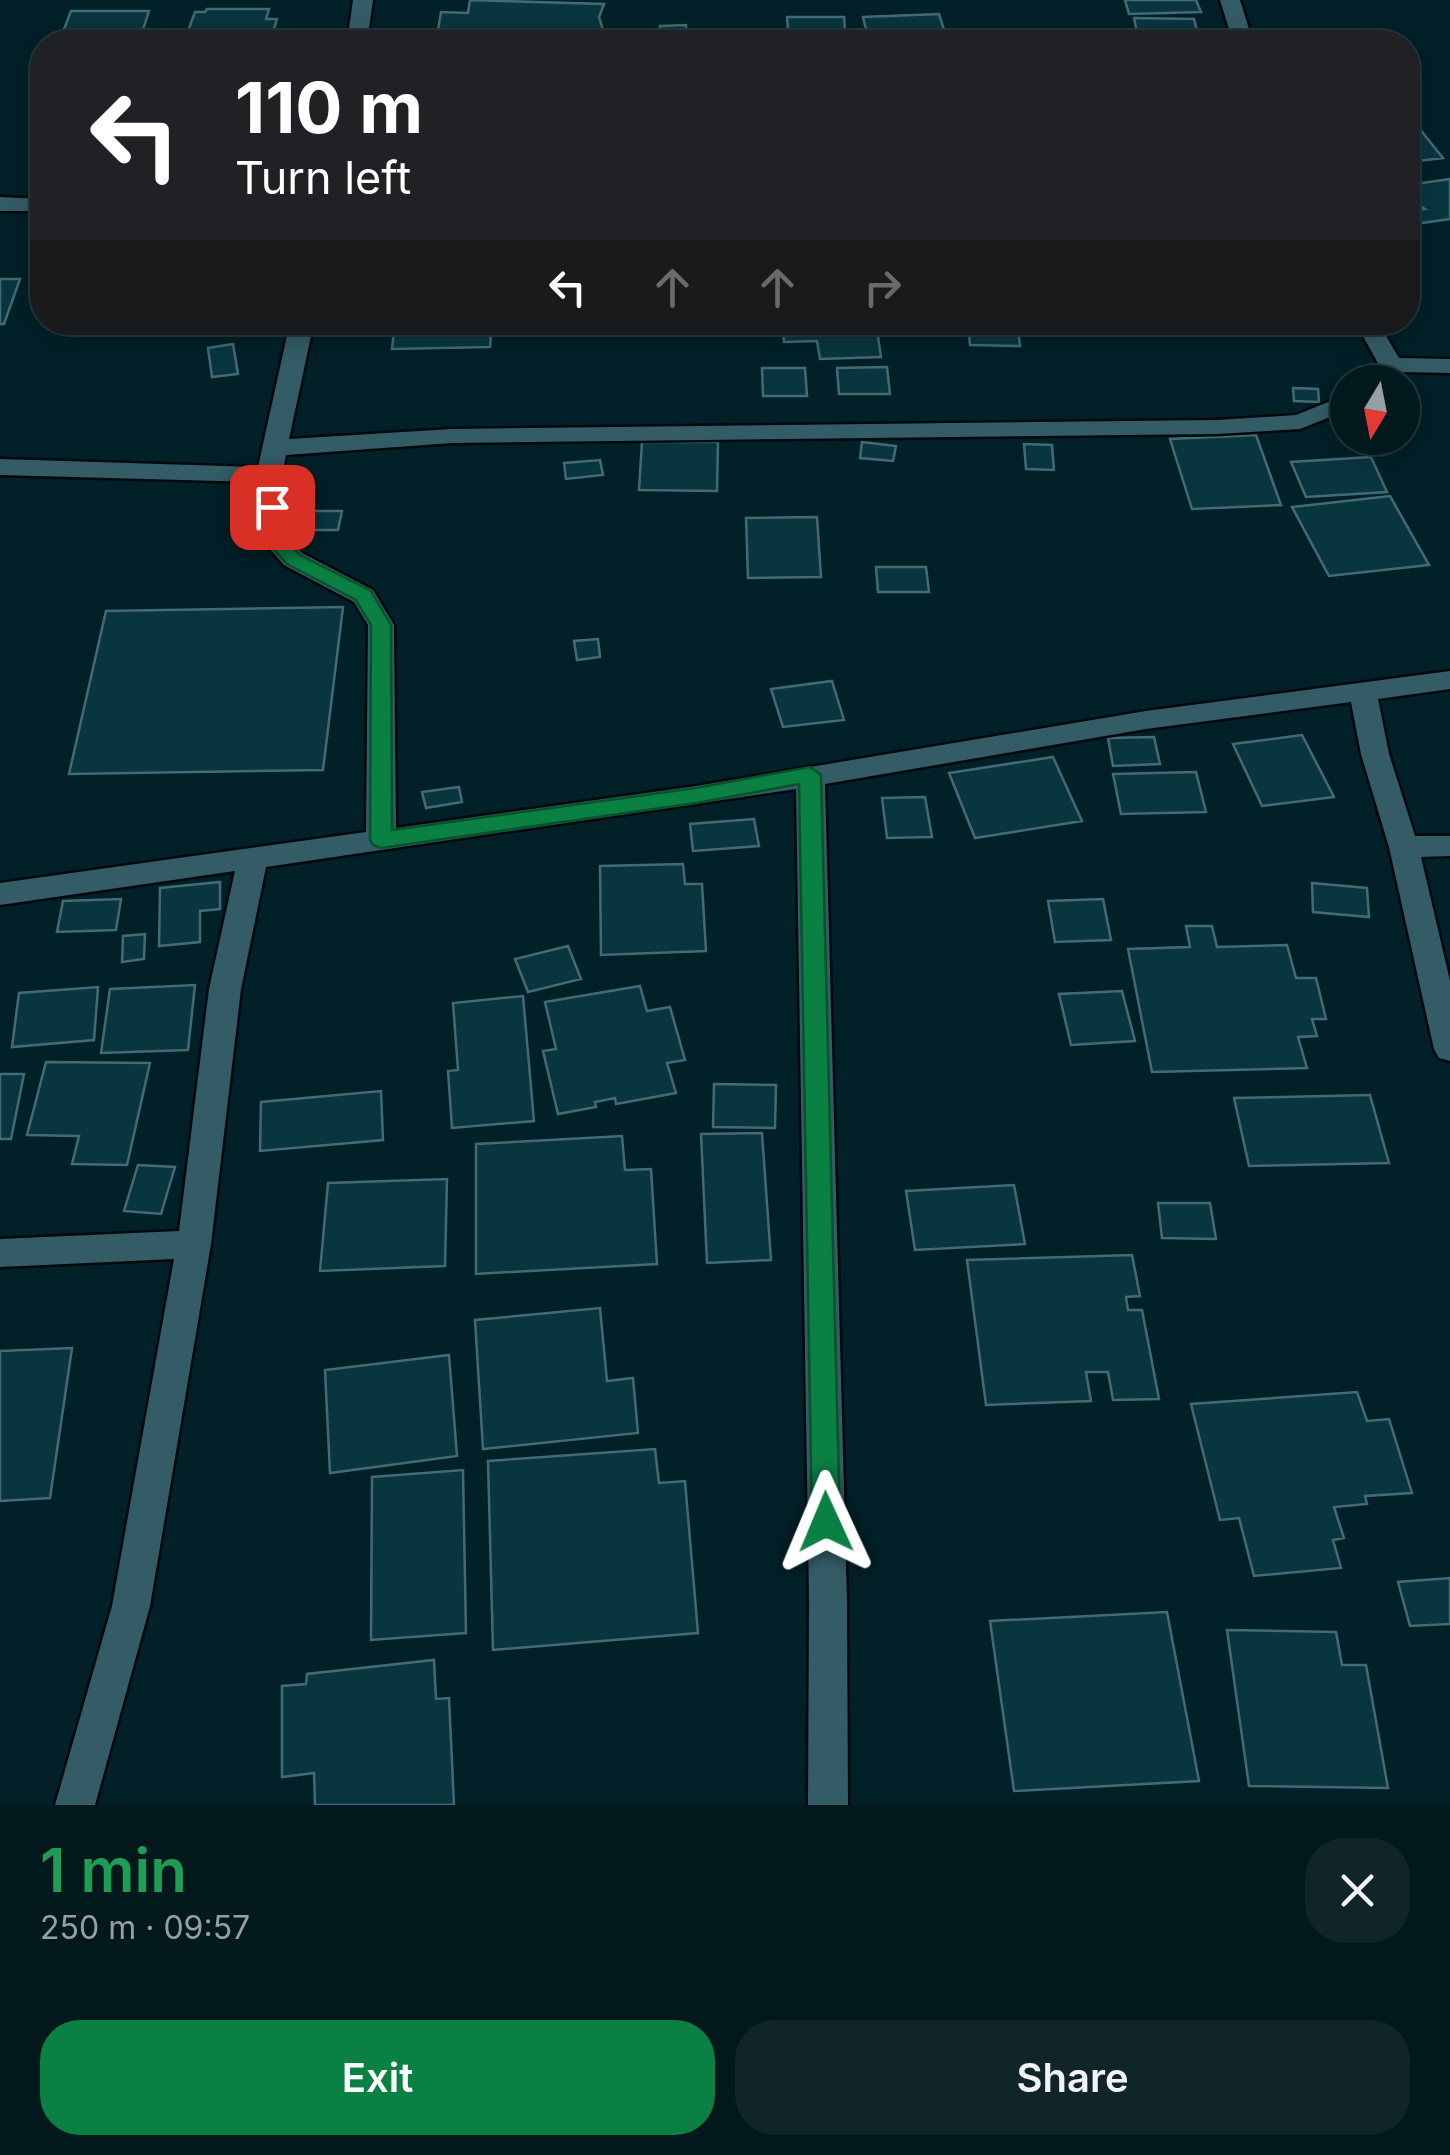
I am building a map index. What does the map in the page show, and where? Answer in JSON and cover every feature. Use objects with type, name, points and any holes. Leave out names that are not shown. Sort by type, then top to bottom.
[{"type":"street","points":[[359,30],[363,0]]},
{"type":"street","points":[[1230,0],[1239,30]]},
{"type":"street","points":[[0,204],[30,205]]},
{"type":"street","points":[[299,335],[271,462],[276,540],[294,559],[364,596],[381,625],[381,840]]},
{"type":"street","points":[[1370,335],[1381,365]]},
{"type":"street","points":[[1420,370],[1450,366]]},
{"type":"street","points":[[0,467],[271,462],[472,436],[971,426],[1217,427],[1300,422],[1330,409]]},
{"type":"street","points":[[0,894],[696,796],[1146,720],[1450,680]]},
{"type":"street","points":[[1362,690],[1375,754],[1404,847],[1450,1049]]},
{"type":"street","points":[[810,775],[828,1601],[828,1805]]},
{"type":"street","points":[[1404,847],[1450,846]]},
{"type":"street","points":[[75,1805],[131,1606],[194,1244],[225,990],[253,858]]},
{"type":"street","points":[[0,1253],[194,1244]]},
{"type":"building","points":[[470,0],[604,4],[599,17],[603,30],[438,30],[441,12],[468,13]]},
{"type":"building","points":[[1125,0],[1196,0],[1201,12],[1129,14]]},
{"type":"building","points":[[269,9],[266,19],[277,19],[274,30],[188,30],[195,12]]},
{"type":"building","points":[[71,11],[149,11],[143,30],[64,30]]},
{"type":"building","points":[[939,14],[944,30],[866,30],[863,17]]},
{"type":"building","points":[[787,17],[844,17],[845,30],[788,30]]},
{"type":"building","points":[[1134,18],[1194,19],[1197,30],[1136,30]]},
{"type":"building","points":[[686,25],[686,30],[660,30],[660,26]]},
{"type":"building","points":[[1420,129],[1443,158],[1420,161]]},
{"type":"building","points":[[1450,179],[1450,219],[1420,223],[1420,210],[1425,209],[1420,206],[1420,183]]},
{"type":"building","points":[[0,279],[20,279],[4,324],[0,324]]},
{"type":"building","points":[[394,335],[491,335],[490,347],[392,349]]},
{"type":"building","points":[[783,335],[878,335],[881,357],[820,359],[817,341],[784,342]]},
{"type":"building","points":[[969,335],[1019,335],[1020,346],[970,345]]},
{"type":"building","points":[[233,344],[238,374],[212,377],[208,348]]},
{"type":"building","points":[[887,367],[890,394],[839,394],[837,368]]},
{"type":"building","points":[[762,368],[805,368],[807,396],[763,396]]},
{"type":"building","points":[[1293,388],[1318,389],[1319,402],[1294,401]]},
{"type":"building","points":[[1256,435],[1281,505],[1192,509],[1170,439]]},
{"type":"building","points":[[642,442],[718,442],[717,491],[639,490]]},
{"type":"building","points":[[862,442],[896,446],[893,461],[860,458]]},
{"type":"building","points":[[1024,444],[1052,445],[1054,470],[1026,469]]},
{"type":"building","points":[[1371,457],[1387,492],[1306,497],[1291,462]]},
{"type":"building","points":[[600,460],[603,475],[566,479],[564,463]]},
{"type":"building","points":[[1390,496],[1429,565],[1329,576],[1292,507]]},
{"type":"building","points":[[298,511],[342,511],[338,530],[294,530]]},
{"type":"building","points":[[817,517],[821,577],[748,578],[746,518]]},
{"type":"building","points":[[876,567],[926,567],[929,592],[878,592]]},
{"type":"building","points":[[343,607],[323,770],[69,774],[106,611]]},
{"type":"building","points":[[598,639],[600,657],[577,660],[574,641]]},
{"type":"building","points":[[832,681],[844,720],[783,727],[771,689]]},
{"type":"building","points":[[1302,735],[1334,797],[1262,806],[1233,744]]},
{"type":"building","points":[[1154,737],[1160,764],[1113,766],[1108,738]]},
{"type":"building","points":[[1053,757],[1082,821],[975,838],[949,773]]},
{"type":"building","points":[[1196,772],[1206,812],[1121,814],[1113,774]]},
{"type":"building","points":[[459,787],[462,802],[426,808],[422,792]]},
{"type":"building","points":[[925,797],[932,837],[887,838],[882,798]]},
{"type":"building","points":[[754,819],[759,846],[693,851],[690,824]]},
{"type":"building","points":[[683,864],[685,884],[702,884],[706,951],[601,955],[600,866]]},
{"type":"building","points":[[220,882],[220,909],[200,911],[200,942],[159,946],[160,888]]},
{"type":"building","points":[[1312,883],[1367,888],[1369,917],[1313,912]]},
{"type":"building","points":[[121,899],[116,930],[57,932],[63,901]]},
{"type":"building","points":[[1103,899],[1111,940],[1055,942],[1048,901]]},
{"type":"building","points":[[1186,926],[1212,926],[1217,947],[1287,945],[1296,978],[1316,978],[1326,1019],[1312,1019],[1317,1036],[1298,1037],[1307,1068],[1152,1072],[1128,949],[1190,947]]},
{"type":"building","points":[[145,934],[144,959],[122,962],[123,936]]},
{"type":"building","points":[[568,946],[581,979],[528,992],[515,959]]},
{"type":"building","points":[[195,985],[188,1050],[101,1053],[110,989]]},
{"type":"building","points":[[640,986],[647,1011],[670,1007],[685,1060],[667,1063],[676,1093],[616,1104],[615,1098],[595,1102],[596,1107],[558,1114],[543,1051],[556,1049],[545,1002]]},
{"type":"building","points":[[98,987],[94,1040],[12,1047],[19,993]]},
{"type":"building","points":[[1122,991],[1135,1041],[1071,1045],[1059,994]]},
{"type":"building","points":[[523,996],[534,1121],[452,1128],[448,1071],[458,1070],[453,1003]]},
{"type":"building","points":[[46,1062],[150,1063],[127,1165],[72,1164],[79,1136],[27,1135]]},
{"type":"building","points":[[0,1074],[24,1074],[11,1139],[0,1139]]},
{"type":"building","points":[[714,1084],[776,1085],[775,1128],[713,1127]]},
{"type":"building","points":[[381,1091],[383,1140],[260,1151],[261,1102]]},
{"type":"building","points":[[1370,1095],[1389,1163],[1249,1166],[1234,1098]]},
{"type":"building","points":[[762,1133],[771,1260],[707,1263],[701,1134]]},
{"type":"building","points":[[622,1136],[625,1170],[651,1169],[657,1264],[476,1274],[476,1144]]},
{"type":"building","points":[[138,1165],[175,1167],[161,1214],[124,1211]]},
{"type":"building","points":[[447,1179],[445,1266],[320,1271],[328,1183]]},
{"type":"building","points":[[1014,1185],[1025,1244],[915,1250],[906,1191]]},
{"type":"building","points":[[1158,1203],[1210,1203],[1216,1239],[1162,1238]]},
{"type":"building","points":[[1132,1255],[1140,1296],[1126,1297],[1128,1310],[1142,1310],[1159,1399],[1113,1400],[1108,1372],[1086,1372],[1091,1401],[986,1405],[967,1260]]},
{"type":"building","points":[[600,1308],[607,1381],[633,1378],[638,1433],[483,1449],[475,1320]]},
{"type":"building","points":[[72,1348],[50,1498],[0,1501],[0,1351]]},
{"type":"building","points":[[449,1355],[457,1456],[330,1473],[325,1370]]},
{"type":"building","points":[[1357,1392],[1367,1421],[1389,1419],[1412,1493],[1365,1496],[1367,1504],[1334,1507],[1344,1538],[1333,1540],[1341,1568],[1254,1576],[1239,1518],[1220,1520],[1191,1404]]},
{"type":"building","points":[[655,1449],[659,1483],[685,1481],[698,1633],[493,1650],[488,1461]]},
{"type":"building","points":[[463,1470],[466,1633],[371,1640],[372,1477]]},
{"type":"building","points":[[1450,1578],[1450,1624],[1410,1626],[1398,1582]]},
{"type":"building","points":[[1167,1612],[1199,1781],[1014,1791],[990,1621]]},
{"type":"building","points":[[1227,1630],[1336,1632],[1342,1665],[1366,1665],[1388,1788],[1249,1786]]},
{"type":"building","points":[[434,1660],[436,1699],[449,1698],[454,1805],[315,1805],[314,1773],[282,1777],[282,1686],[306,1684],[307,1674]]},
{"type":"route","points":[[272,507],[276,540],[294,559],[364,596],[381,625],[381,840],[696,796],[810,775],[826,1522]]}]
